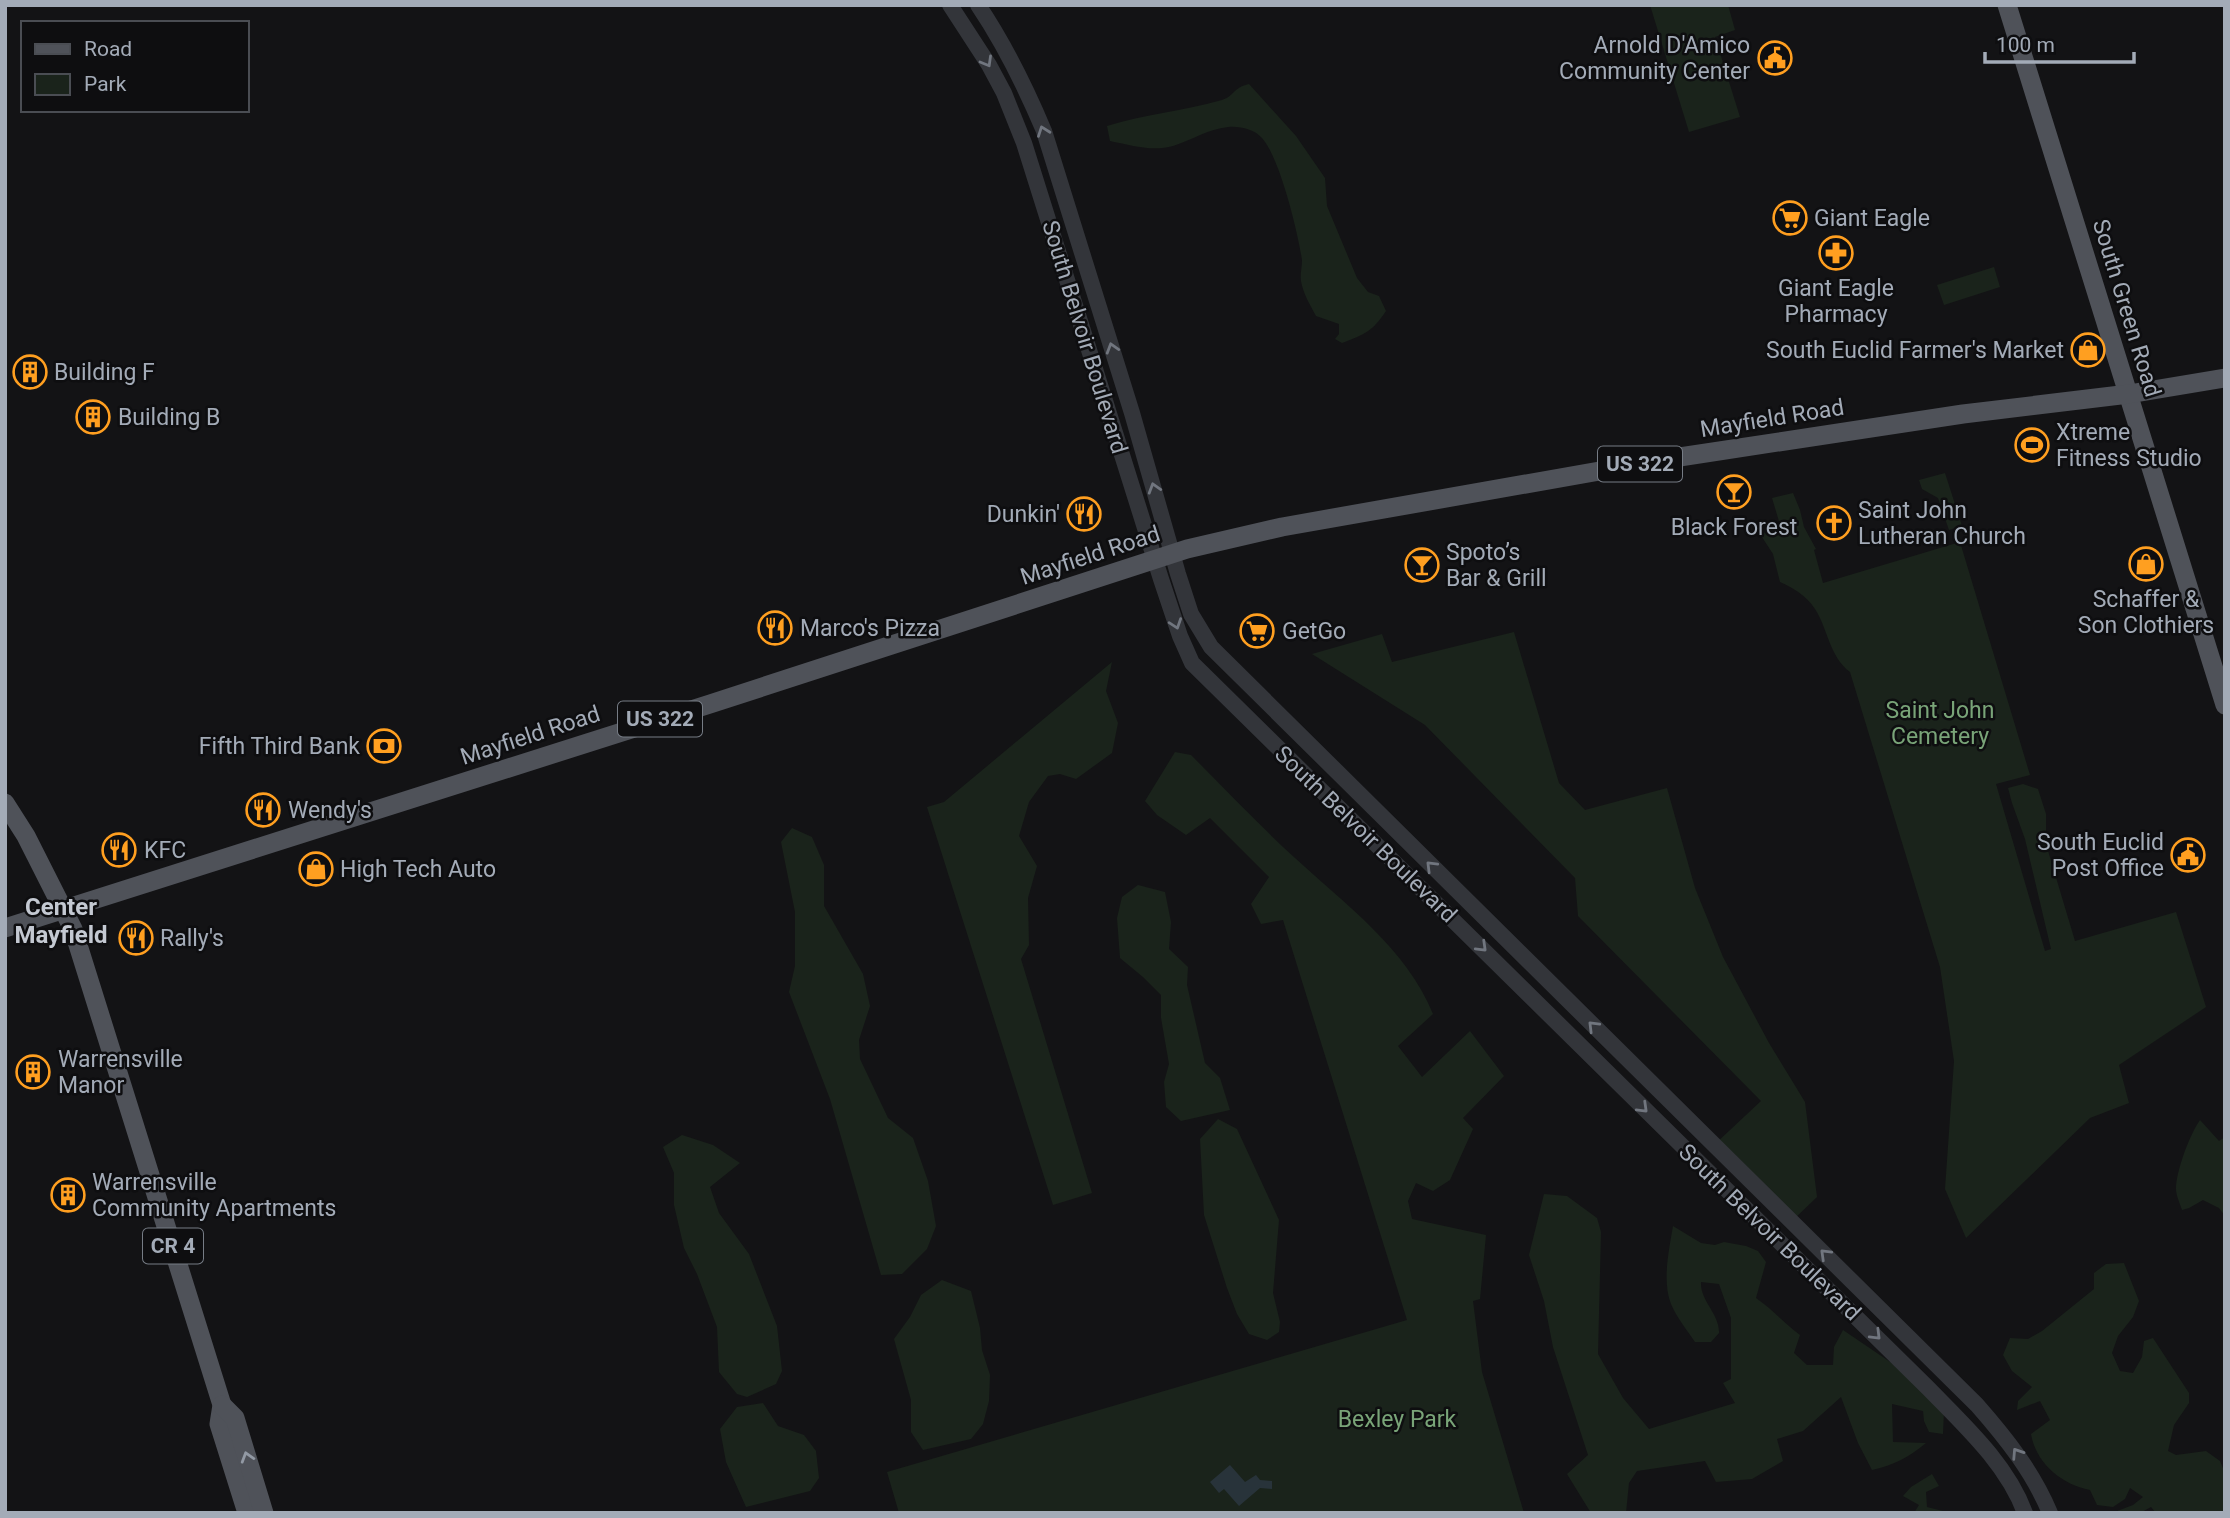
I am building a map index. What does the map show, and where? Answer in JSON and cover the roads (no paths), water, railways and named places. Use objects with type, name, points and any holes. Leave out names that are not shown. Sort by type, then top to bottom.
[{"type":"main road","name":"South Green Road","points":[[2007,5],[2225,705]]},
{"type":"main road","name":"Mayfield Road","points":[[5,928],[1165,556],[1255,532],[1673,458],[1963,414],[2129,394],[2225,377]]},
{"type":"main road","points":[[5,803],[26,836],[63,911]]},
{"type":"main road","name":"CR 4","points":[[63,911],[77,940],[222,1405],[219,1424],[247,1513]]},
{"type":"main road","name":"CR 4","points":[[222,1405],[235,1418],[264,1513]]},
{"type":"street","name":"South Belvoir Boulevard","points":[[950,5],[1004,93],[1024,143],[1115,436],[1191,614],[1210,647],[1977,1405],[2007,1438],[2041,1491],[2050,1513]]},
{"type":"street","name":"South Belvoir Boulevard","points":[[978,5],[1019,75],[1044,131],[1132,413],[1165,556],[1177,628],[1192,663],[1928,1388],[1999,1466],[2020,1499],[2025,1513]]},
{"type":"place","name":"Arnold D'Amico Community Center","points":[[1775,58]]},
{"type":"place","name":"Giant Eagle","points":[[1790,218]]},
{"type":"place","name":"Giant Eagle Pharmacy","points":[[1836,253]]},
{"type":"place","name":"South Euclid Farmer's Market","points":[[2088,350]]},
{"type":"place","name":"Building F","points":[[30,372]]},
{"type":"place","name":"Building B","points":[[93,417]]},
{"type":"place","name":"Xtreme Fitness Studio","points":[[2032,445]]},
{"type":"place","name":"Black Forest","points":[[1734,492]]},
{"type":"place","name":"Dunkin'","points":[[1084,514]]},
{"type":"place","name":"Saint John Lutheran Church","points":[[1834,523]]},
{"type":"place","name":"Schaffer & Son Clothiers","points":[[2146,564]]},
{"type":"place","name":"Spoto’s Bar & Grill","points":[[1422,565]]},
{"type":"place","name":"Marco's Pizza","points":[[775,628]]},
{"type":"place","name":"GetGo","points":[[1257,631]]},
{"type":"place","name":"Fifth Third Bank","points":[[384,746]]},
{"type":"place","name":"Wendy's","points":[[263,810]]},
{"type":"place","name":"KFC","points":[[119,850]]},
{"type":"place","name":"South Euclid Post Office","points":[[2188,855]]},
{"type":"place","name":"High Tech Auto","points":[[316,869]]},
{"type":"place","name":"Rally's","points":[[136,938]]},
{"type":"place","name":"Warrensville Manor","points":[[33,1072]]},
{"type":"place","name":"Warrensville Community Apartments","points":[[68,1195]]},
{"type":"district","name":"Center Mayfield","points":[[61,921]]},
{"type":"park label","name":"Saint John Cemetery","points":[[1940,723]]},
{"type":"park label","name":"Bexley Park","points":[[1397,1419]]}]
